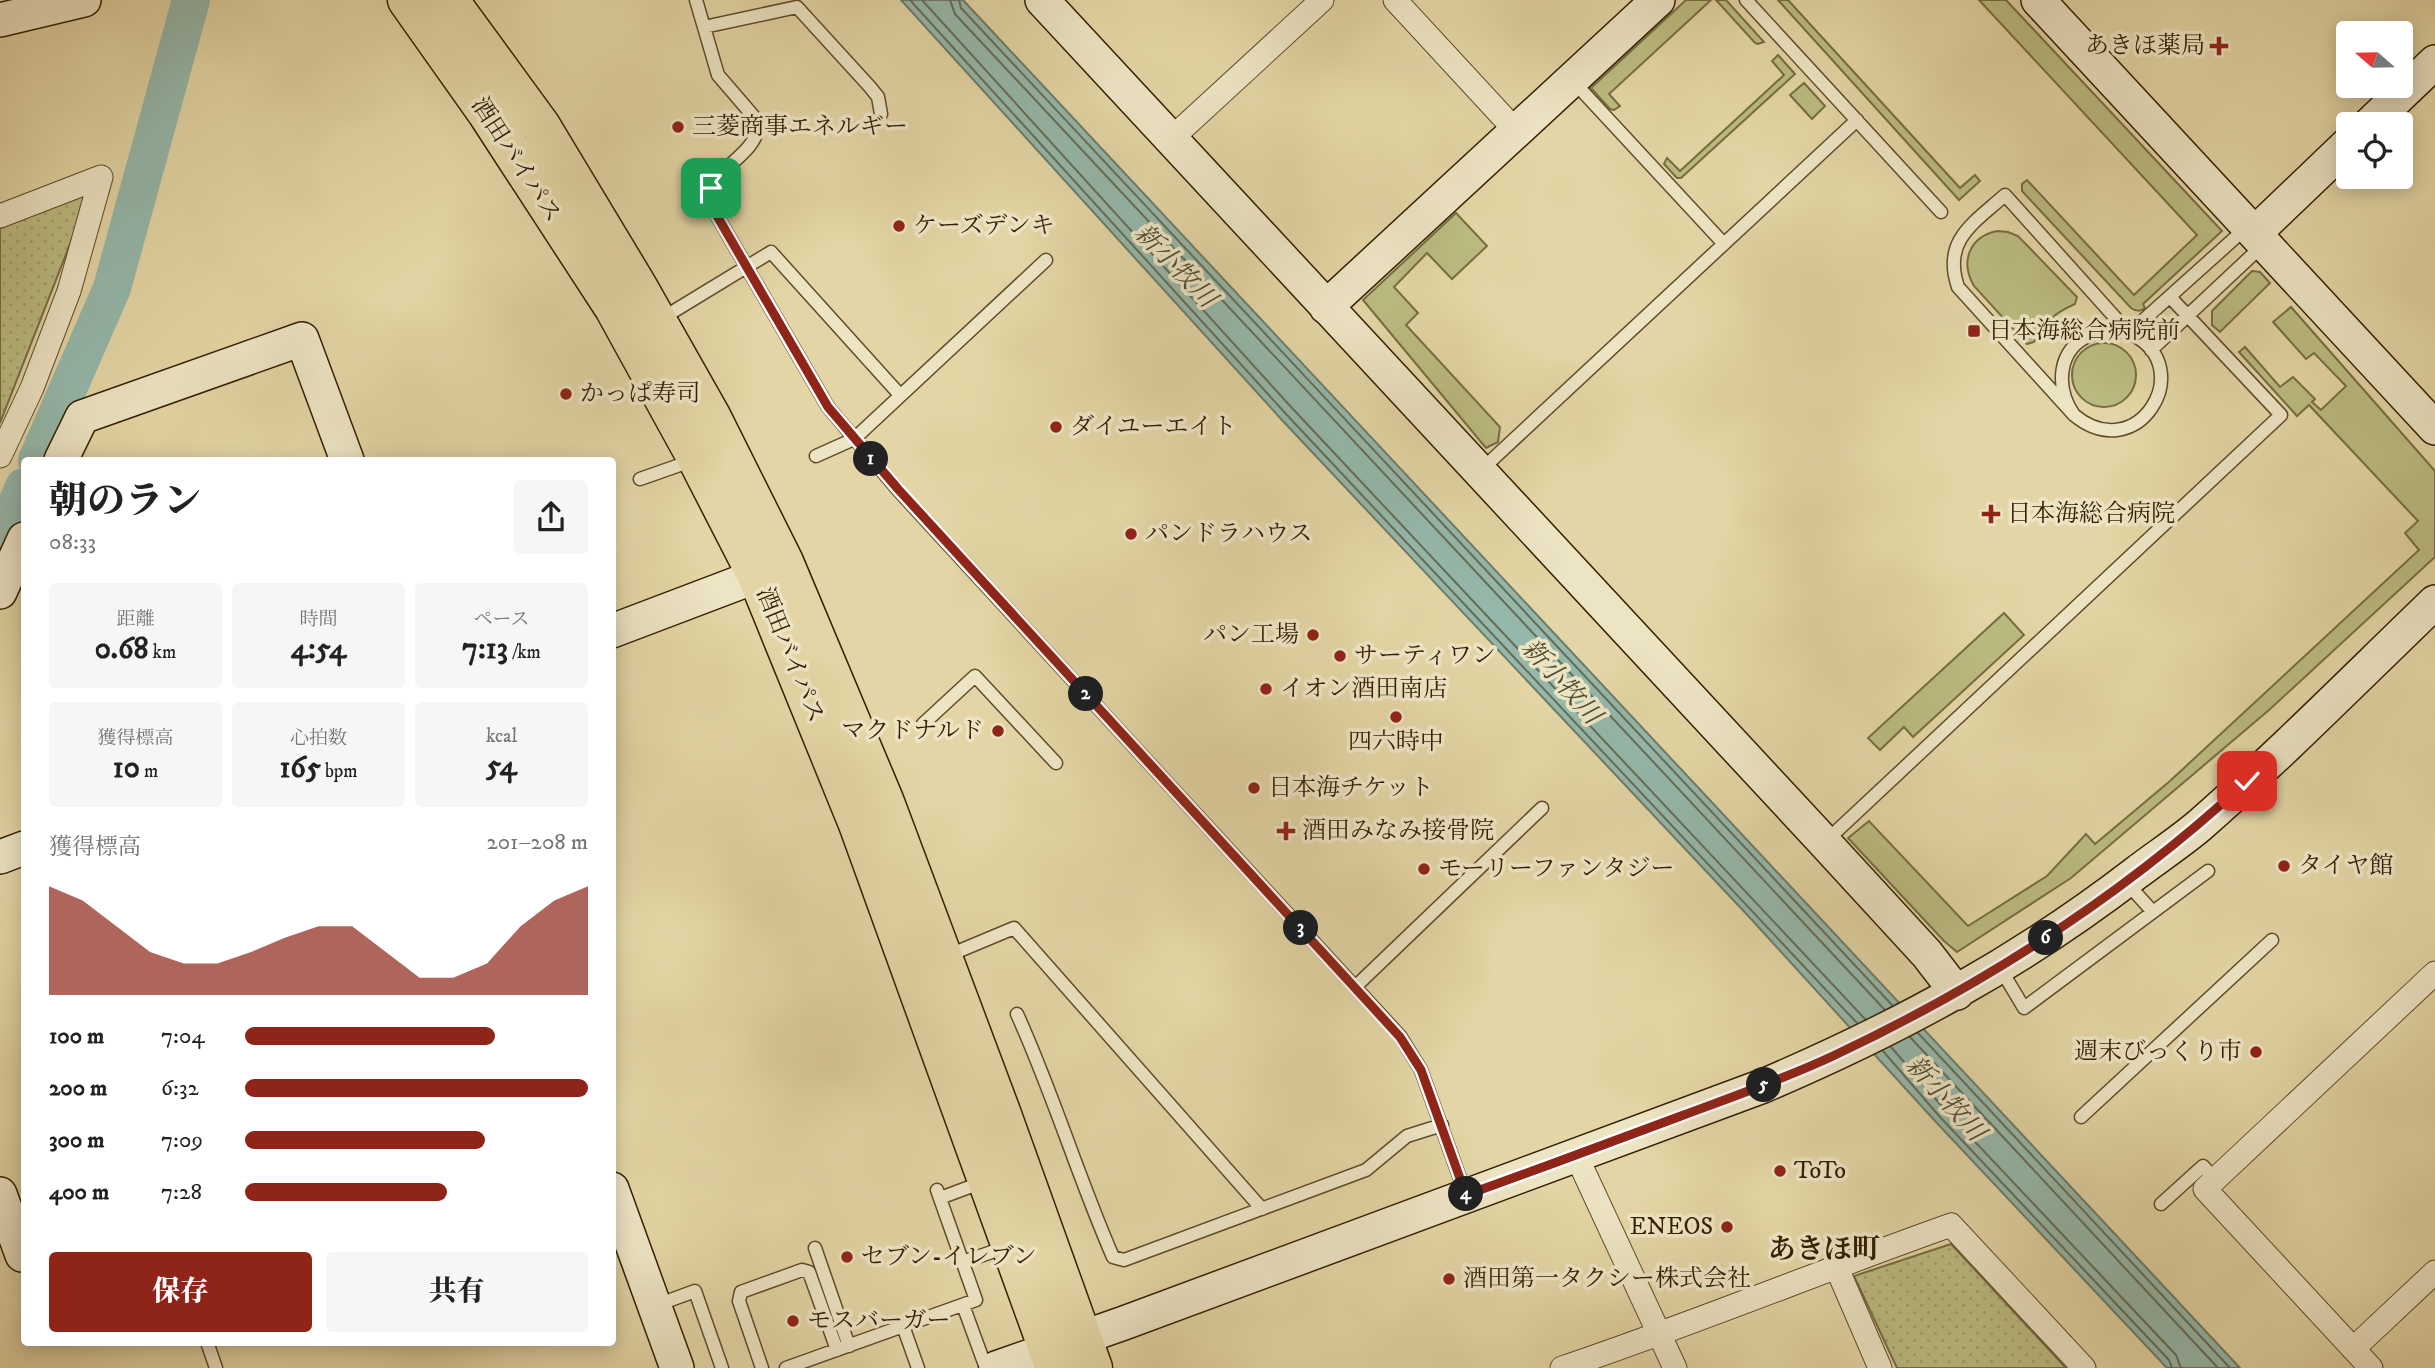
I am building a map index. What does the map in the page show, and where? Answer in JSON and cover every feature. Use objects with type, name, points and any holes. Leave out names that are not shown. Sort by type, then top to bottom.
[{"type":"highway","name":"酒田バイパス","points":[[407,0],[487,113],[614,308],[697,459],[757,576],[858,824],[1010,1245],[1069,1356]]},
{"type":"highway","name":"酒田バイパス","points":[[449,0],[541,126],[658,321],[711,416],[784,562],[884,800],[1005,1125],[1069,1356]]},
{"type":"street","points":[[0,20],[84,0]]},
{"type":"street","points":[[1042,0],[1927,954],[1944,999]]},
{"type":"street","points":[[1171,139],[1322,0]]},
{"type":"street","points":[[1395,0],[1516,131]]},
{"type":"street","points":[[1326,307],[1658,0]]},
{"type":"street","points":[[2038,0],[2435,428]]},
{"type":"street","points":[[2383,112],[2435,62]]},
{"type":"street","points":[[2256,235],[2336,156]]},
{"type":"street","points":[[0,216],[101,177],[69,291],[32,388],[0,456]]},
{"type":"street","points":[[62,457],[82,417],[302,339],[346,457]]},
{"type":"street","points":[[0,592],[21,546]]},
{"type":"street","points":[[616,629],[757,576]]},
{"type":"street","points":[[996,1368],[1069,1356],[1466,1195],[1763,1086],[1834,1056],[1944,999],[2000,967],[2093,906],[2198,826],[2435,602]]},
{"type":"street","points":[[0,857],[21,849]]},
{"type":"street","points":[[2371,1368],[2205,1189],[2435,973]]},
{"type":"street","points":[[1576,1155],[1675,1368]]},
{"type":"street","points":[[0,1194],[16,1257]]},
{"type":"street","points":[[616,1200],[677,1368]]},
{"type":"street","points":[[1562,1368],[1659,1335],[1836,1266],[1951,1225],[2084,1368]]},
{"type":"street","points":[[1836,1266],[1880,1368]]},
{"type":"street","points":[[2353,1349],[2435,1272]]},
{"type":"lane","points":[[696,0],[721,81],[757,122],[757,134],[751,145],[714,181],[710,194],[713,209],[828,407],[898,489],[1355,987],[1412,1053],[1442,1125],[1466,1195]]},
{"type":"lane","points":[[1746,0],[1941,212]]},
{"type":"lane","points":[[704,27],[797,7],[878,97],[881,114]]},
{"type":"lane","points":[[1572,80],[1724,244]]},
{"type":"lane","points":[[1479,472],[1857,120]]},
{"type":"lane","points":[[2005,195],[2129,333],[2151,350],[2160,370],[2159,396],[2145,418],[2134,425],[2109,431],[2084,423],[1958,287],[1953,272],[1953,255],[1958,241],[2005,195]]},
{"type":"lane","points":[[2129,333],[2170,296],[2256,235]]},
{"type":"lane","points":[[2151,350],[2188,316],[2256,235]]},
{"type":"lane","points":[[658,321],[771,252],[900,395]]},
{"type":"lane","points":[[816,456],[855,439],[1046,260]]},
{"type":"lane","points":[[1824,842],[2281,415],[2170,296]]},
{"type":"lane","points":[[2074,415],[2062,392],[2060,379],[2068,354],[2087,336],[2113,330],[2129,333]]},
{"type":"lane","points":[[639,479],[697,459]]},
{"type":"lane","points":[[923,724],[975,676],[1056,763]]},
{"type":"lane","points":[[1355,987],[1542,808]]},
{"type":"lane","points":[[2000,967],[2024,1009],[2208,871]]},
{"type":"lane","points":[[2125,881],[2153,912]]},
{"type":"lane","points":[[942,958],[1014,928],[1262,1209]]},
{"type":"lane","points":[[2081,1117],[2272,940]]},
{"type":"lane","points":[[1017,1014],[1039,1063],[1075,1166],[1113,1257],[1124,1260],[1366,1170],[1407,1136],[1442,1125]]},
{"type":"lane","points":[[2161,1205],[2203,1166],[2215,1179]]},
{"type":"lane","points":[[786,1368],[976,1300],[939,1194],[987,1181]]},
{"type":"lane","points":[[963,1262],[1010,1245]]},
{"type":"lane","points":[[815,1248],[843,1348]]},
{"type":"lane","points":[[762,1368],[739,1301],[741,1292],[802,1270],[809,1272],[843,1348]]},
{"type":"lane","points":[[653,1306],[695,1291],[722,1368]]},
{"type":"lane","points":[[963,1305],[986,1368]]},
{"type":"lane","points":[[903,1326],[918,1368]]},
{"type":"lane","points":[[208,1346],[216,1368]]},
{"type":"green space","points":[[1686,0],[1711,0],[1609,94],[1620,106],[1614,110],[1610,109],[1591,88]]},
{"type":"green space","points":[[1716,0],[1726,0],[1764,42],[1755,43]]},
{"type":"green space","points":[[1778,0],[1788,0],[1960,188],[1975,175],[1980,181],[1959,200]]},
{"type":"green space","points":[[1979,0],[2006,0],[2222,231],[2143,304],[2145,308],[2138,311],[2131,308],[2022,191],[2022,184],[2027,180],[2134,295],[2197,235]]},
{"type":"green space","points":[[1778,55],[1795,74],[1681,178],[1677,178],[1664,164],[1667,158],[1680,171],[1784,75],[1772,61]]},
{"type":"green space","points":[[1804,83],[1825,106],[1812,119],[1790,95]]},
{"type":"green space","points":[[90,193],[0,423],[0,228]]},
{"type":"green space","points":[[1456,213],[1487,246],[1452,279],[1427,253],[1394,287],[1418,313],[1406,325],[1500,427],[1498,442],[1486,448],[1363,300]]},
{"type":"green space","points":[[1997,231],[2018,236],[2077,297],[2075,304],[2046,324],[2034,342],[2027,344],[1974,286],[1970,277],[1968,260],[1974,245],[1987,234]]},
{"type":"green space","points":[[2252,271],[2260,272],[2270,283],[2220,332],[2212,325],[2212,311]]},
{"type":"green space","points":[[2291,307],[2435,471],[2435,557],[2269,710],[2071,878],[1957,952],[1848,838],[1869,821],[1968,926],[2047,876],[2086,834],[2095,844],[2170,781],[2419,550],[2405,533],[2418,521],[2309,405],[2297,416],[2239,352],[2245,347],[2280,387],[2293,377],[2315,399],[2312,402],[2321,410],[2346,386],[2314,353],[2306,359],[2273,322]]},
{"type":"green space","points":[[2104,343],[2116,345],[2127,352],[2134,363],[2134,387],[2127,398],[2116,405],[2104,407],[2092,405],[2081,398],[2074,387],[2072,375],[2074,363],[2081,352],[2092,345]]},
{"type":"green space","points":[[2004,613],[2024,635],[1913,737],[1904,727],[1880,750],[1868,738]]},
{"type":"green space","points":[[1951,1244],[2066,1368],[1897,1368],[1854,1276]]},
{"type":"water","name":"新小牧川","points":[[901,0],[963,0],[2240,1368],[2167,1368],[1935,1121],[1752,920],[1281,419]]},
{"type":"waterway","points":[[38,457],[112,288],[191,0]]},
{"type":"waterway","points":[[0,542],[21,494]]},
{"type":"place","name":"あきほ薬局","points":[[2219,46]]},
{"type":"place","name":"三菱商事エネルギー","points":[[678,127]]},
{"type":"place","name":"ケーズデンキ","points":[[899,226]]},
{"type":"place","name":"日本海総合病院前","points":[[1974,331]]},
{"type":"place","name":"かっぱ寿司","points":[[566,394]]},
{"type":"place","name":"ダイユーエイト","points":[[1056,427]]},
{"type":"place","name":"日本海総合病院","points":[[1991,514]]},
{"type":"place","name":"パンドラハウス","points":[[1131,534]]},
{"type":"place","name":"パン工場","points":[[1313,635]]},
{"type":"place","name":"サーティワン","points":[[1340,656]]},
{"type":"place","name":"イオン酒田南店","points":[[1266,689]]},
{"type":"place","name":"四六時中","points":[[1396,717]]},
{"type":"place","name":"マクドナルド","points":[[998,731]]},
{"type":"place","name":"日本海チケット","points":[[1254,788]]},
{"type":"place","name":"酒田みなみ接骨院","points":[[1286,831]]},
{"type":"place","name":"タイヤ館","points":[[2284,866]]},
{"type":"place","name":"モーリーファンタジー","points":[[1424,869]]},
{"type":"place","name":"週末びっくり市","points":[[2256,1052]]},
{"type":"place","name":"ToTo","points":[[1780,1171]]},
{"type":"place","name":"ENEOS","points":[[1727,1227]]},
{"type":"place","name":"セブン-イレブン","points":[[847,1257]]},
{"type":"place","name":"酒田第一タクシー株式会社","points":[[1449,1279]]},
{"type":"place","name":"モスバーガー","points":[[793,1321]]},
{"type":"district","name":"あきほ町","points":[[1824,1249]]},
{"type":"route","points":[[711,188],[710,200],[713,209],[828,407],[876,465],[1355,987],[1412,1053],[1442,1125],[1466,1195],[1763,1086],[1834,1056],[1957,993],[2025,953],[2093,906],[2198,826],[2247,781]]}]
